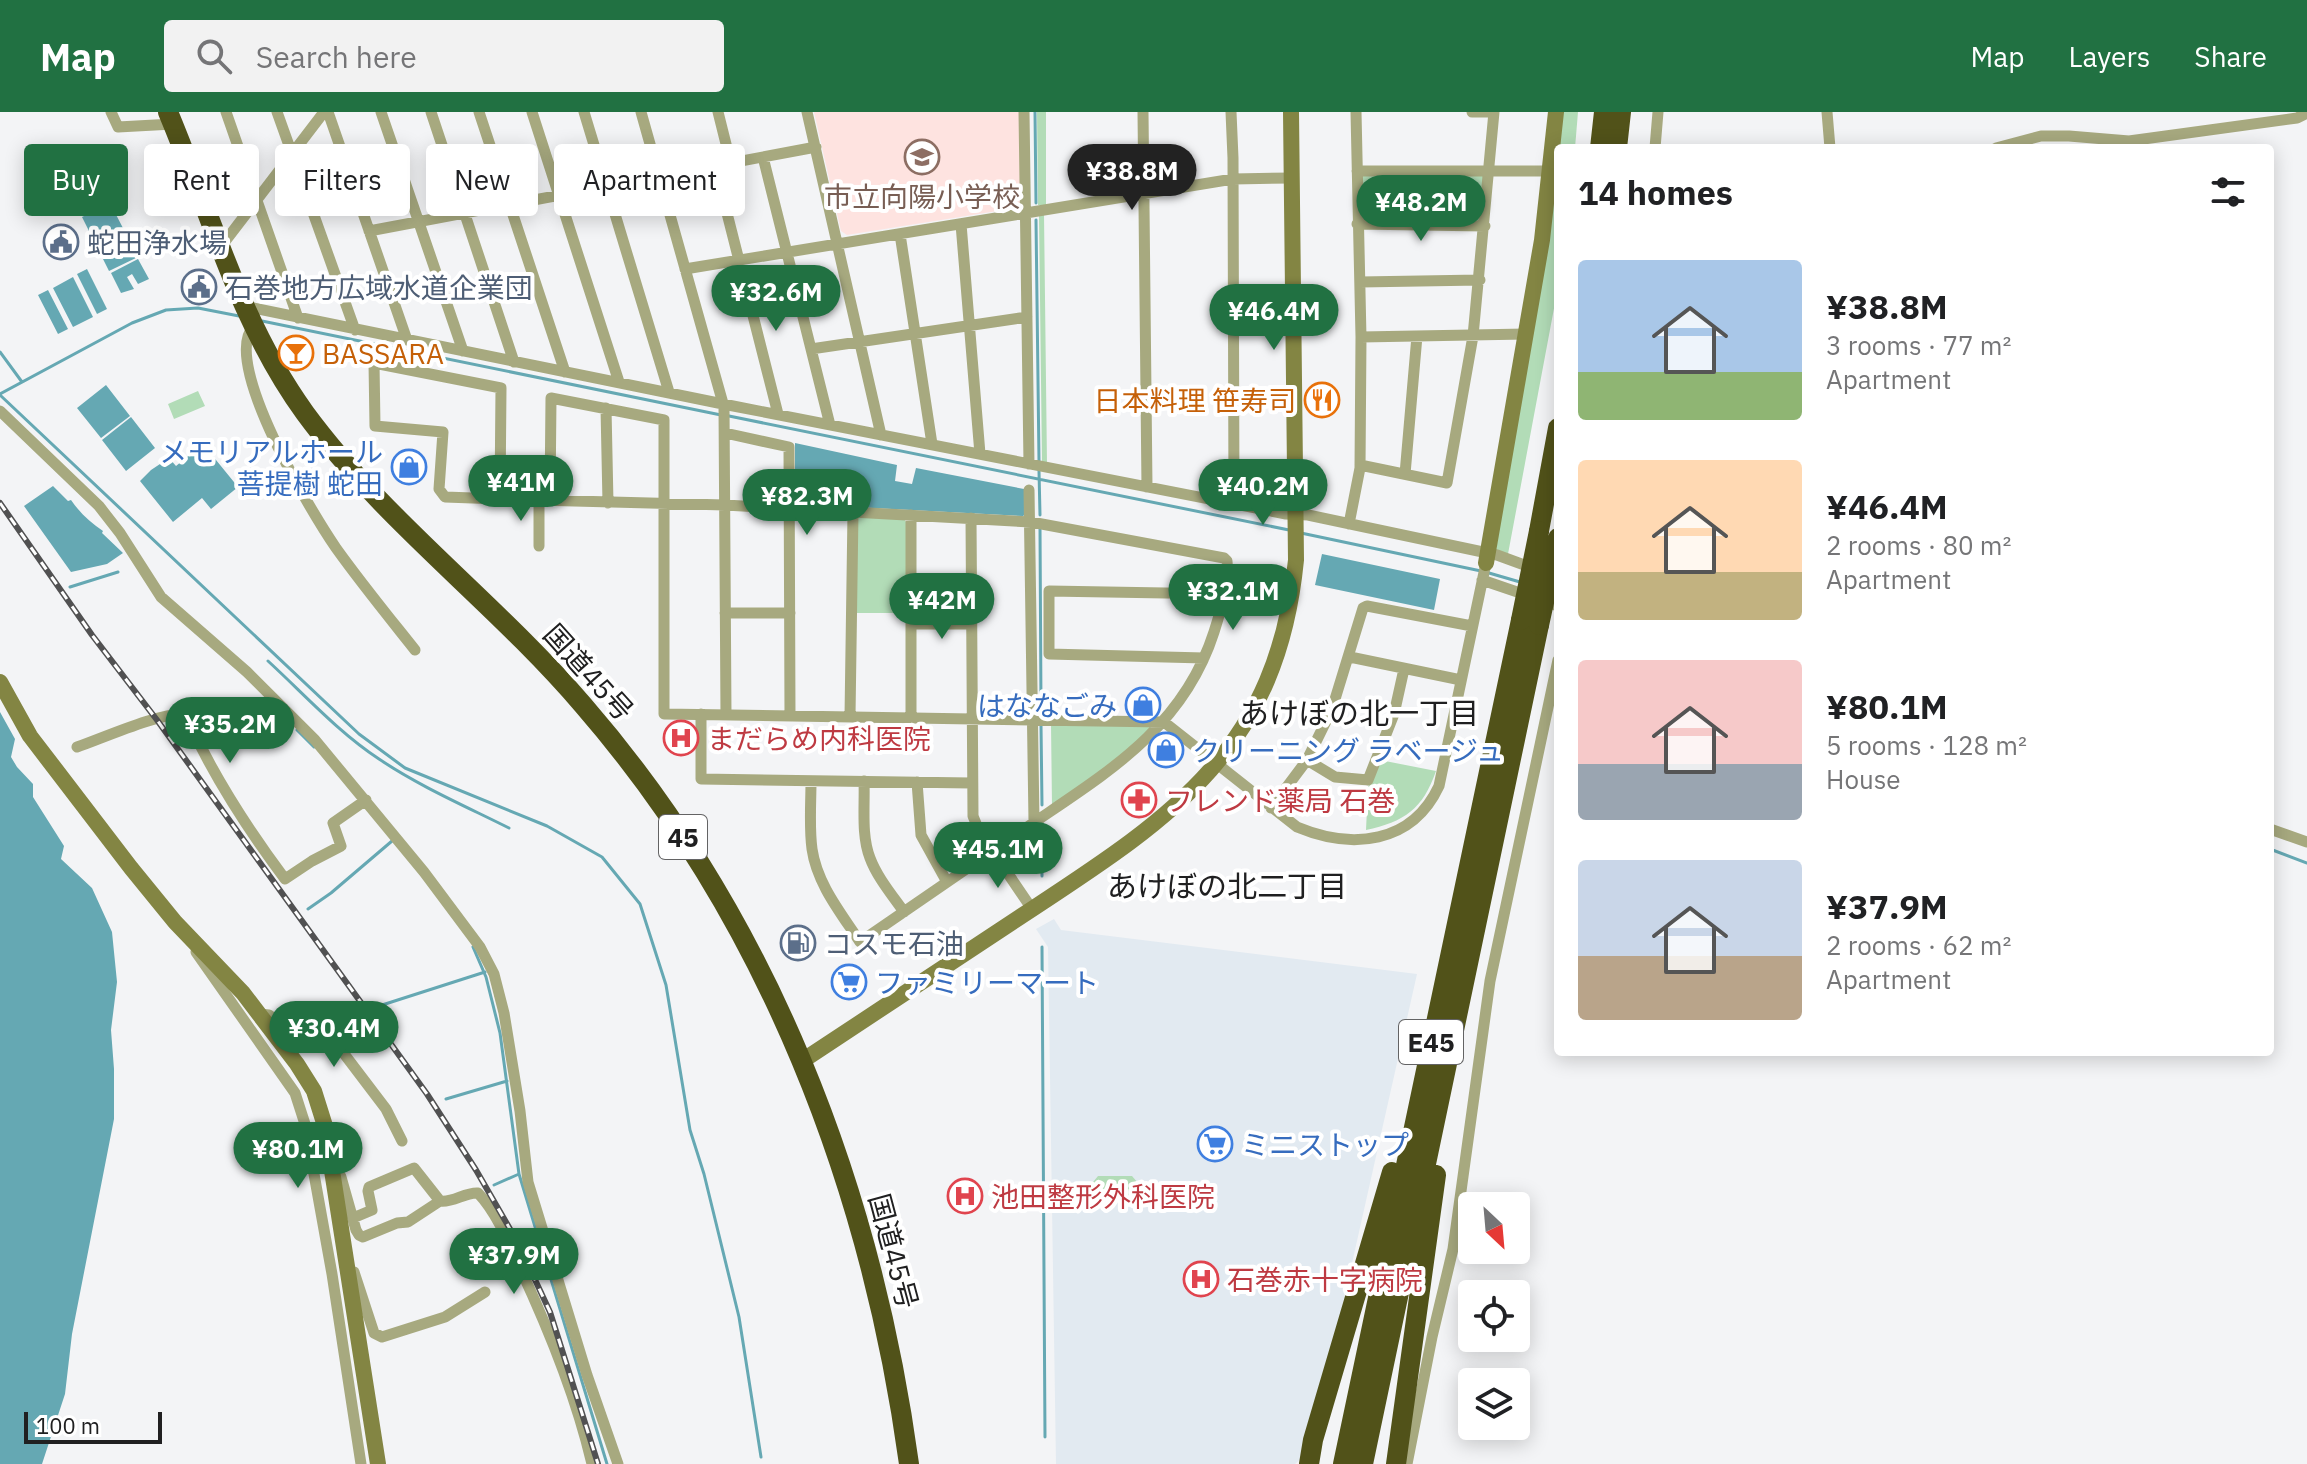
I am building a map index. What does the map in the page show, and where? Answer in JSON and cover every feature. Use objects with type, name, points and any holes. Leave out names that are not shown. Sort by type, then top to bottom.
[{"type":"highway","points":[[1600,144],[1604,112]]},
{"type":"highway","points":[[1617,144],[1621,112]]},
{"type":"highway","name":"国道45号","points":[[170,118],[249,317],[305,413],[371,492],[502,619],[584,705],[666,809],[741,932],[775,998],[802,1061],[850,1190],[877,1288],[909,1464]]},
{"type":"highway","name":"E45","points":[[1363,1464],[1479,914],[1548,534],[1554,470]]},
{"type":"highway","name":"E45","points":[[1343,1464],[1432,1038],[1530,622]]},
{"type":"highway","points":[[1396,1464],[1436,1175],[1479,914]]},
{"type":"highway","points":[[1309,1464],[1313,1440],[1432,1038]]},
{"type":"street","points":[[111,112],[118,127],[170,118]]},
{"type":"street","points":[[226,112],[238,144]]},
{"type":"street","points":[[277,112],[289,144]]},
{"type":"street","points":[[299,144],[326,112]]},
{"type":"street","points":[[326,112],[407,340]]},
{"type":"street","points":[[381,112],[463,351]]},
{"type":"street","points":[[431,112],[442,144]]},
{"type":"street","points":[[479,112],[490,144]]},
{"type":"street","points":[[532,112],[554,180]]},
{"type":"street","points":[[584,112],[594,144]]},
{"type":"street","points":[[641,112],[650,144]]},
{"type":"street","points":[[718,112],[726,144]]},
{"type":"street","points":[[807,112],[881,435]]},
{"type":"street","points":[[1024,112],[1029,464]]},
{"type":"street","points":[[1143,112],[1147,487]]},
{"type":"street","points":[[1231,112],[1234,503]]},
{"type":"street","points":[[802,1061],[1154,825],[1188,796],[1217,764],[1244,725],[1274,665],[1292,600],[1296,527],[1291,112]]},
{"type":"street","points":[[1349,524],[1360,465],[1361,337],[1356,112]]},
{"type":"street","points":[[1360,465],[1447,483],[1473,336],[1494,112],[1472,112]]},
{"type":"street","points":[[539,546],[551,398],[664,420],[664,714],[1164,722],[1297,827],[1313,834],[1370,839],[1390,835],[1409,825],[1426,809],[1439,786],[1485,568],[1527,334],[1556,112]]},
{"type":"street","points":[[1655,144],[1658,112]]},
{"type":"street","points":[[1827,112],[1830,144]]},
{"type":"street","points":[[2011,144],[2041,136],[2129,141],[2151,139],[2297,118],[2307,113]]},
{"type":"street","points":[[745,161],[816,147]]},
{"type":"street","points":[[763,157],[830,425]]},
{"type":"street","points":[[1357,171],[1550,171]]},
{"type":"street","points":[[259,198],[275,176]]},
{"type":"street","points":[[685,269],[1144,192],[1233,179],[1292,178]]},
{"type":"street","points":[[259,202],[298,318]]},
{"type":"street","points":[[220,248],[245,216]]},
{"type":"street","points":[[314,216],[355,330]]},
{"type":"street","points":[[369,231],[444,216]]},
{"type":"street","points":[[466,216],[514,362]]},
{"type":"street","points":[[514,216],[565,372]]},
{"type":"street","points":[[566,216],[619,382]]},
{"type":"street","points":[[616,216],[669,392]]},
{"type":"street","points":[[670,216],[724,406],[726,715]]},
{"type":"street","points":[[728,216],[778,414]]},
{"type":"street","points":[[961,224],[980,454]]},
{"type":"street","points":[[1357,224],[1485,226]]},
{"type":"street","points":[[900,234],[932,444]]},
{"type":"street","points":[[1360,282],[1480,280]]},
{"type":"street","points":[[415,650],[336,547],[301,492],[260,407],[249,371],[245,345],[249,317],[298,318],[669,392],[724,406],[1234,503],[1296,527],[1349,524],[1485,568],[1554,604]]},
{"type":"street","points":[[811,349],[1027,317]]},
{"type":"street","points":[[1361,337],[1527,334]]},
{"type":"street","points":[[1405,474],[1417,336]]},
{"type":"street","points":[[500,499],[501,388],[374,363],[375,426],[443,432],[439,489],[445,497],[608,503],[725,505],[1031,522],[1224,558],[1228,564],[1219,616],[1204,658],[1182,699],[1164,722],[1131,755],[860,942],[831,898],[816,865],[812,847],[811,781]]},
{"type":"street","points":[[606,408],[608,503]]},
{"type":"street","points":[[0,411],[99,506],[161,597],[283,705],[466,927],[494,974],[504,1013],[528,1182],[587,1375],[618,1464]]},
{"type":"street","points":[[725,428],[789,447],[790,715]]},
{"type":"street","points":[[1029,490],[1034,822]]},
{"type":"street","points":[[850,716],[853,512]]},
{"type":"street","points":[[911,515],[911,717]]},
{"type":"street","points":[[971,518],[973,816],[992,851],[1032,909]]},
{"type":"street","points":[[1485,568],[1554,577]]},
{"type":"street","points":[[1204,658],[1049,654],[1049,591],[1224,594]]},
{"type":"street","points":[[1271,808],[1307,760],[1332,709],[1350,657],[1360,611],[1367,606],[1472,626]]},
{"type":"street","points":[[725,613],[790,613]]},
{"type":"street","points":[[912,624],[971,624]]},
{"type":"street","points":[[1350,657],[1461,680]]},
{"type":"street","points":[[1307,760],[1335,777],[1368,780],[1394,714],[1404,669]]},
{"type":"street","points":[[1407,1464],[1453,1249],[1490,981],[1554,679]]},
{"type":"street","points":[[0,682],[30,736],[131,868],[188,937],[243,993],[314,1091],[325,1126],[378,1464]]},
{"type":"street","points":[[77,747],[169,716],[185,714],[226,795],[251,836],[285,879],[341,846],[333,823],[363,802]]},
{"type":"street","points":[[701,714],[701,779],[971,783]]},
{"type":"street","points":[[864,781],[869,856],[904,912]]},
{"type":"street","points":[[917,782],[921,835],[947,882]]},
{"type":"street","points":[[2274,830],[2307,842]]},
{"type":"street","points":[[188,937],[198,956],[295,1093],[305,1124],[332,1274],[361,1464]]},
{"type":"street","points":[[258,1014],[269,1015],[296,1038],[329,1034],[386,1109],[402,1141]]},
{"type":"street","points":[[330,1160],[341,1177],[359,1235],[363,1237],[397,1223],[408,1222],[440,1201],[474,1192],[482,1197],[544,1318],[569,1384],[592,1464]]},
{"type":"street","points":[[353,1218],[372,1210],[369,1187],[414,1168],[440,1201]]},
{"type":"street","points":[[346,1263],[354,1272],[374,1333],[382,1337],[445,1317],[485,1292]]},
{"type":"shaded area","name":"市立向陽小学校","points":[[814,112],[1020,112],[1021,202],[1016,208],[847,235],[841,231]]},
{"type":"shaded area","name":"石巻赤十字病院","points":[[1054,919],[1061,930],[1417,974],[1328,1370],[1301,1459],[1295,1464],[1056,1464],[1048,947],[1036,929]]},
{"type":"green space","points":[[1037,112],[1046,112],[1046,205],[1038,205]]},
{"type":"green space","points":[[1560,112],[1578,112],[1575,144],[1555,144]]},
{"type":"green space","points":[[1554,153],[1554,308],[1508,554],[1496,550]]},
{"type":"green space","points":[[1357,171],[1490,171],[1485,226],[1357,224]]},
{"type":"green space","points":[[1044,214],[1047,464],[1042,462],[1039,215]]},
{"type":"green space","points":[[198,391],[205,406],[174,419],[168,404]]},
{"type":"green space","points":[[858,517],[904,519],[906,522],[907,613],[855,613]]},
{"type":"green space","points":[[1051,724],[1150,726],[1152,729],[1131,749],[1052,806]]},
{"type":"green space","points":[[1380,760],[1436,771],[1425,795],[1410,812],[1391,823],[1366,830],[1368,787]]},
{"type":"green space","points":[[1098,1176],[1132,1176],[1138,1183],[1138,1196],[1129,1202],[1098,1202],[1091,1196],[1089,1187]]},
{"type":"water","points":[[117,216],[138,257],[109,271],[82,217]]},
{"type":"water","points":[[138,259],[149,279],[138,284],[132,274],[127,277],[134,289],[121,293],[111,273]]},
{"type":"water","points":[[87,269],[107,309],[97,314],[77,274]]},
{"type":"water","points":[[73,277],[93,317],[73,327],[53,288]]},
{"type":"water","points":[[48,290],[68,329],[58,334],[38,295]]},
{"type":"water","points":[[106,385],[130,416],[101,438],[77,408]]},
{"type":"water","points":[[131,417],[155,448],[126,471],[102,440]]},
{"type":"water","points":[[795,443],[897,465],[895,481],[912,484],[916,468],[1024,489],[1027,513],[1023,516],[798,504],[795,501]]},
{"type":"water","points":[[203,444],[238,487],[211,509],[202,498],[173,522],[140,481],[169,458],[176,466]]},
{"type":"water","points":[[53,486],[123,553],[107,564],[71,572],[24,506]]},
{"type":"water","points":[[1322,554],[1440,579],[1434,610],[1315,585]]},
{"type":"water","points":[[0,712],[15,739],[11,757],[33,784],[33,797],[64,846],[61,859],[92,888],[112,932],[117,982],[111,1030],[114,1119],[72,1334],[65,1394],[42,1464],[0,1464]]},
{"type":"waterway","points":[[1035,112],[1036,203]]},
{"type":"waterway","points":[[1036,220],[1039,461]]},
{"type":"waterway","points":[[0,394],[132,323],[166,310],[198,308],[239,316]]},
{"type":"waterway","points":[[262,321],[721,415]]},
{"type":"waterway","points":[[0,352],[22,382]]},
{"type":"waterway","points":[[0,395],[359,734],[405,768],[547,826],[602,857],[640,904],[666,985],[690,1130],[739,1317],[761,1457]]},
{"type":"waterway","points":[[729,416],[1289,530]]},
{"type":"waterway","points":[[1039,471],[1040,515]]},
{"type":"waterway","points":[[1040,528],[1041,709]]},
{"type":"waterway","points":[[1301,533],[1481,571]]},
{"type":"waterway","points":[[70,587],[118,572]]},
{"type":"waterway","points":[[1489,573],[1520,582]]},
{"type":"waterway","points":[[268,661],[335,725],[379,759],[426,787],[509,828]]},
{"type":"waterway","points":[[1041,725],[1042,805]]},
{"type":"waterway","points":[[297,730],[314,747]]},
{"type":"waterway","points":[[1042,820],[1042,876]]},
{"type":"waterway","points":[[308,909],[392,841]]},
{"type":"waterway","points":[[2274,851],[2307,863]]},
{"type":"waterway","points":[[473,947],[486,977],[500,1033],[519,1174],[607,1464]]},
{"type":"waterway","points":[[1042,947],[1045,1437]]},
{"type":"waterway","points":[[379,1006],[485,972]]},
{"type":"waterway","points":[[446,1099],[507,1081]]},
{"type":"waterway","points":[[494,1185],[519,1174]]},
{"type":"railway","points":[[0,503],[92,635],[427,1094],[476,1170],[518,1243],[550,1312],[598,1464]]},
{"type":"place","name":"市立向陽小学校","points":[[922,157]]},
{"type":"place","name":"蛇田浄水場","points":[[61,242]]},
{"type":"place","name":"石巻地方広域水道企業団","points":[[199,287]]},
{"type":"place","name":"BASSARA","points":[[296,353]]},
{"type":"place","name":"日本料理 笹寿司","points":[[1322,400]]},
{"type":"place","name":"メモリアルホール 菩提樹 蛇田","points":[[409,467]]},
{"type":"place","name":"はななごみ","points":[[1143,705]]},
{"type":"place","name":"まだらめ内科医院","points":[[681,738]]},
{"type":"place","name":"クリーニング ラベージュ","points":[[1166,750]]},
{"type":"place","name":"フレンド薬局 石巻","points":[[1139,800]]},
{"type":"place","name":"コスモ石油","points":[[798,943]]},
{"type":"place","name":"ファミリーマート","points":[[849,982]]},
{"type":"place","name":"ミニストップ","points":[[1215,1144]]},
{"type":"place","name":"池田整形外科医院","points":[[965,1196]]},
{"type":"place","name":"石巻赤十字病院","points":[[1201,1279]]},
{"type":"district","name":"あけぼの北一丁目","points":[[1359,712]]},
{"type":"district","name":"あけぼの北二丁目","points":[[1227,885]]}]
